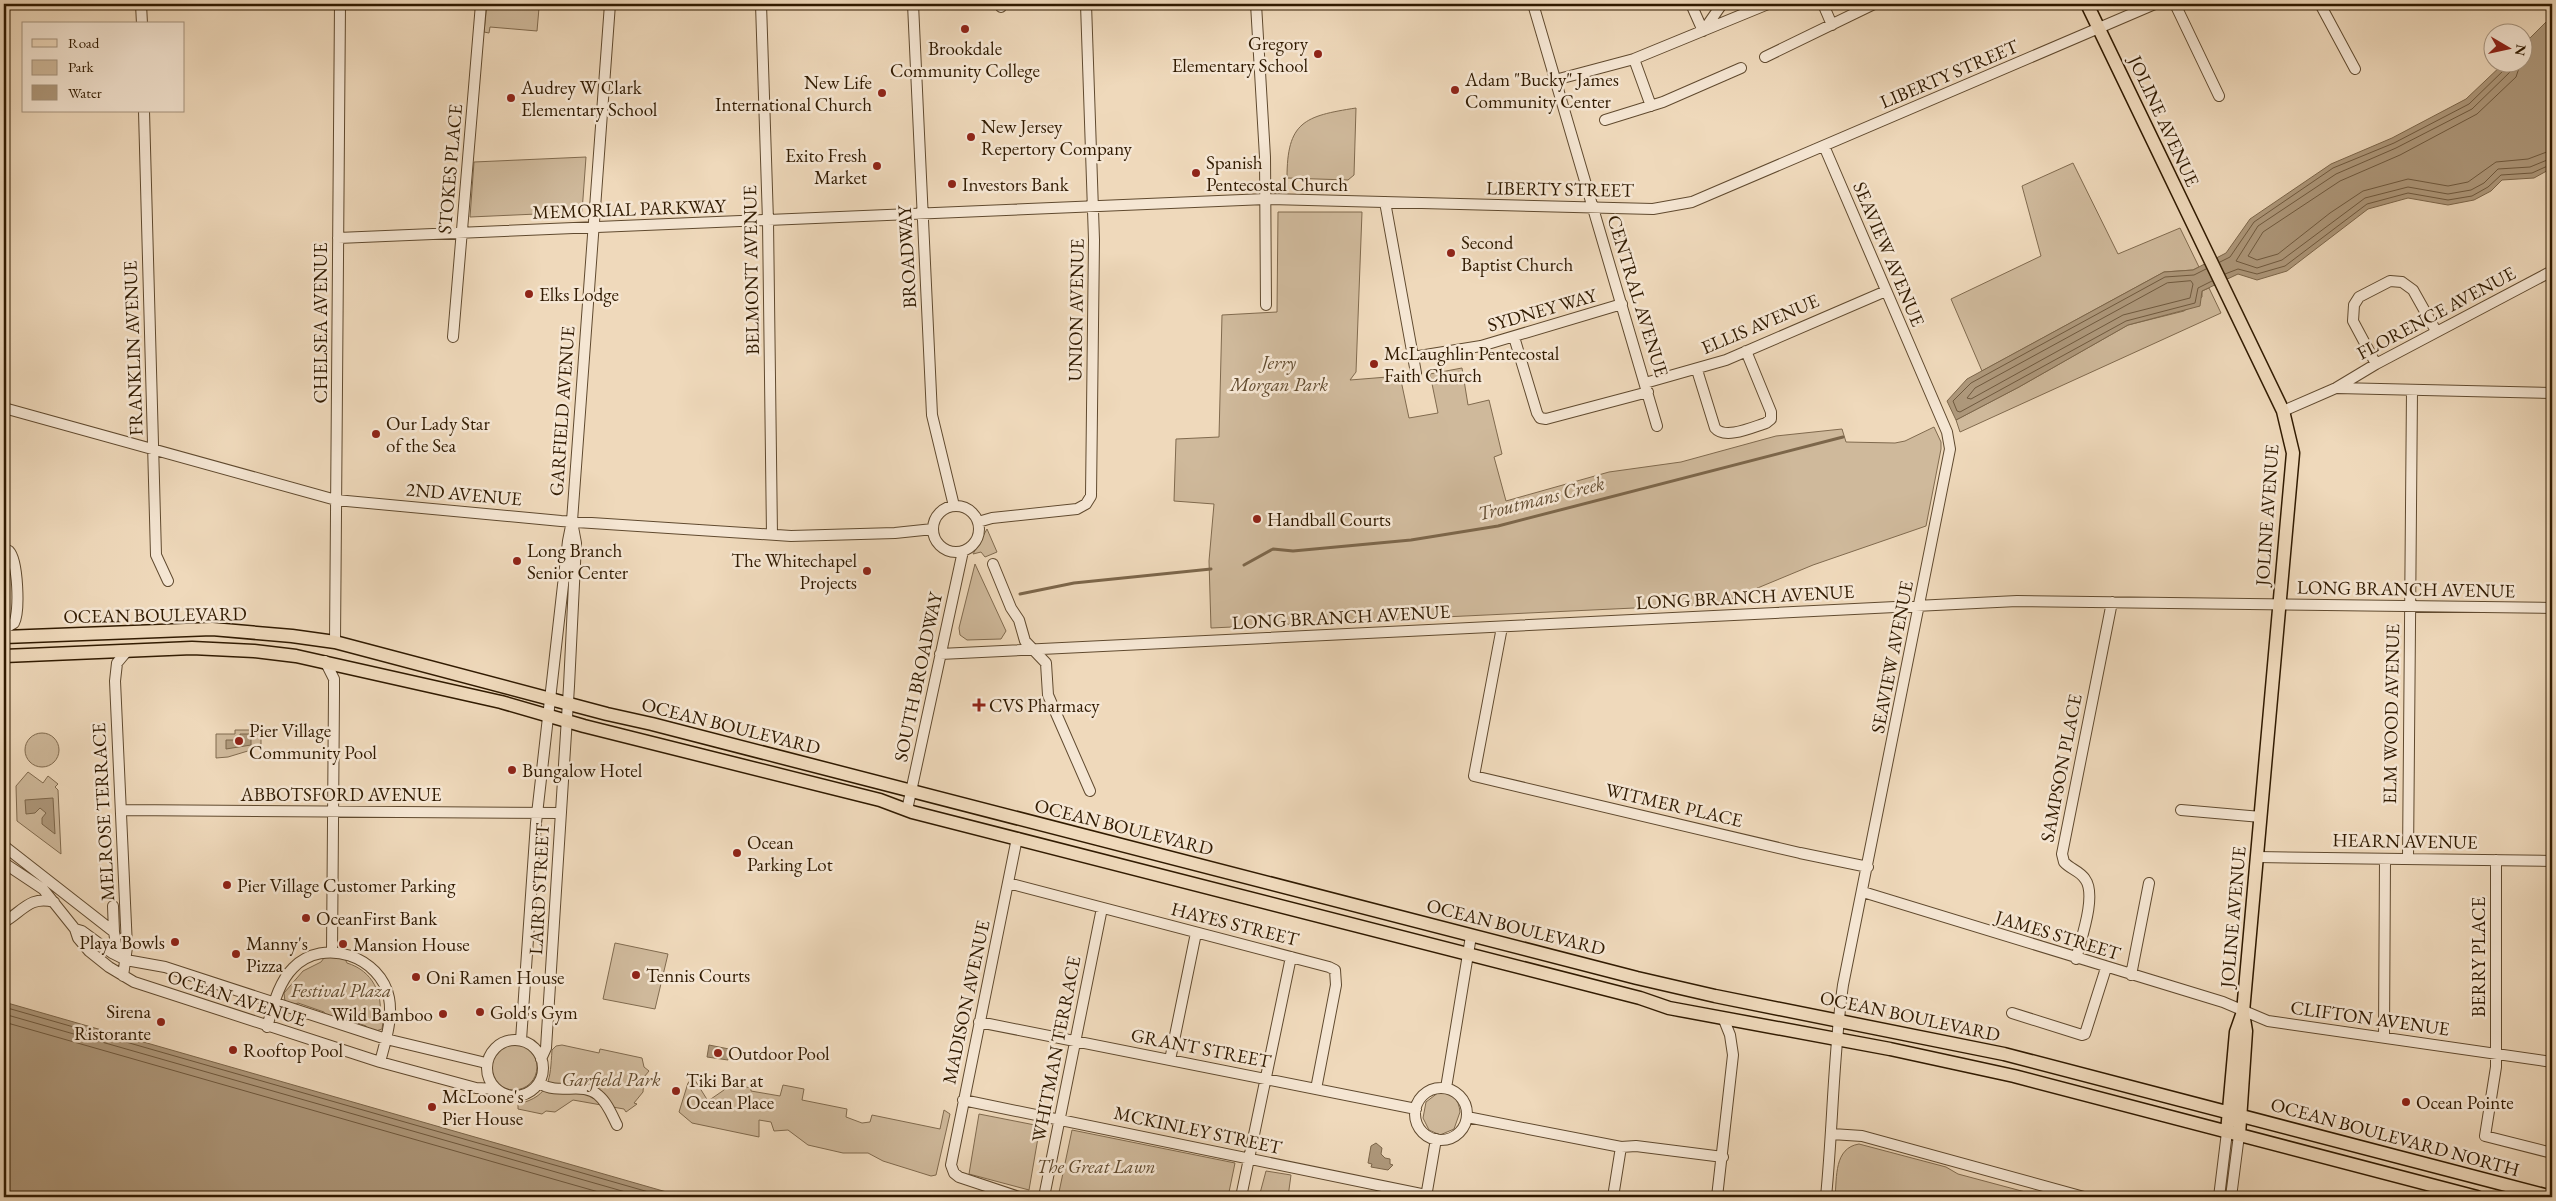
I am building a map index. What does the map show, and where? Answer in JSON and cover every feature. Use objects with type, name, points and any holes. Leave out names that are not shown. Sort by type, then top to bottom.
[{"type":"main road","name":"JOLINE AVENUE","points":[[2087,4],[2225,294],[2283,410],[2293,453],[2243,1012],[2246,1031],[2233,1134]]},
{"type":"main road","name":"OCEAN BOULEVARD","points":[[4,637],[212,630],[250,632],[335,642],[1471,936],[1687,990],[2004,1054],[2235,1114]]},
{"type":"main road","name":"OCEAN BOULEVARD","points":[[4,656],[217,649],[276,653],[324,661],[548,715],[880,800],[907,810],[1640,998],[1669,1008],[2014,1076],[2233,1134]]},
{"type":"main road","name":"OCEAN BOULEVARD NORTH","points":[[2235,1114],[2552,1197]]},
{"type":"main road","name":"OCEAN BOULEVARD NORTH","points":[[2233,1134],[2477,1197]]},
{"type":"street","points":[[141,4],[142,22]]},
{"type":"street","name":"CHELSEA AVENUE","points":[[335,642],[340,4]]},
{"type":"street","name":"STOKES PLACE","points":[[453,337],[481,4]]},
{"type":"street","name":"GARFIELD AVENUE","points":[[548,715],[568,541],[572,521],[592,228],[610,4]]},
{"type":"street","name":"BELMONT AVENUE","points":[[761,4],[768,221],[772,535]]},
{"type":"street","name":"BROADWAY","points":[[913,4],[932,414],[954,506]]},
{"type":"street","name":"UNION AVENUE","points":[[978,522],[992,518],[1077,509],[1086,504],[1091,496],[1094,206],[1086,4]]},
{"type":"street","points":[[1256,4],[1266,199],[1266,305]]},
{"type":"street","name":"CENTRAL AVENUE","points":[[1533,4],[1657,426]]},
{"type":"street","points":[[1691,4],[1703,31]]},
{"type":"street","points":[[1703,31],[1722,4]]},
{"type":"street","points":[[1555,80],[1634,59],[1768,4]]},
{"type":"street","points":[[1823,4],[1832,25]]},
{"type":"street","points":[[1765,57],[1874,4]]},
{"type":"street","name":"LIBERTY STREET","points":[[922,214],[1266,199],[1653,209],[1684,204],[2155,4]]},
{"type":"street","points":[[2175,4],[2219,96]]},
{"type":"street","points":[[2320,4],[2354,69]]},
{"type":"street","points":[[1634,59],[1651,106]]},
{"type":"street","points":[[1605,120],[1651,106],[1741,68]]},
{"type":"street","name":"FRANKLIN AVENUE","points":[[144,112],[156,555],[168,581]]},
{"type":"street","name":"SEAVIEW AVENUE","points":[[1824,146],[1947,432],[1950,449],[1838,1020],[1832,1134],[1826,1197]]},
{"type":"street","points":[[1385,202],[1416,373]]},
{"type":"street","name":"MEMORIAL PARKWAY","points":[[338,238],[922,214]]},
{"type":"street","name":"FLORENCE AVENUE","points":[[2283,410],[2336,388],[2436,331],[2552,271]]},
{"type":"street","points":[[2376,364],[2353,321],[2356,299],[2366,293],[2390,281],[2407,284],[2413,290],[2436,331]]},
{"type":"street","name":"ELLIS AVENUE","points":[[1514,337],[1537,413],[1540,418],[1546,419],[1697,370],[1886,291]]},
{"type":"street","name":"SYDNEY WAY","points":[[1413,357],[1481,346],[1622,304]]},
{"type":"street","points":[[1697,370],[1715,428],[1718,432],[1726,434],[1766,423],[1771,419],[1771,412],[1746,351]]},
{"type":"street","points":[[2336,388],[2552,393]]},
{"type":"street","name":"ELM WOOD AVENUE","points":[[2408,859],[2412,390]]},
{"type":"street","name":"2ND AVENUE","points":[[4,408],[336,500],[572,521],[772,535],[895,533],[933,529]]},
{"type":"street","points":[[954,506],[971,511],[978,522],[979,529],[974,543],[963,551],[956,552],[942,548],[934,536],[933,529],[937,516],[941,511],[954,506]]},
{"type":"street","name":"GARFIELD AVENUE","points":[[566,720],[576,544],[572,521]]},
{"type":"street","points":[[4,549],[9,551],[14,559],[18,603],[14,623],[4,629]]},
{"type":"street","name":"SOUTH BROADWAY","points":[[907,810],[963,551]]},
{"type":"street","points":[[993,564],[1019,620],[1023,639],[1046,663],[1048,695],[1090,791]]},
{"type":"street","name":"LONG BRANCH AVENUE","points":[[940,654],[2017,601],[2552,608]]},
{"type":"street","name":"SAMPSON PLACE","points":[[2076,959],[2090,902],[2090,891],[2085,878],[2064,862],[2062,854],[2112,602]]},
{"type":"street","name":"WITMER PLACE","points":[[1502,627],[1474,776],[1868,867]]},
{"type":"street","name":"MELROSE TERRACE","points":[[123,976],[126,960],[115,668],[127,651]]},
{"type":"street","points":[[324,661],[334,679],[332,952]]},
{"type":"street","name":"LAIRD STREET","points":[[520,1040],[537,812],[548,715]]},
{"type":"street","name":"LAIRD STREET","points":[[542,1059],[546,1048],[566,720]]},
{"type":"street","name":"ABBOTSFORD AVENUE","points":[[120,810],[561,813]]},
{"type":"street","points":[[2181,810],[2260,818]]},
{"type":"street","name":"MADISON AVENUE","points":[[1017,838],[951,1165],[954,1173],[959,1177],[1019,1197]]},
{"type":"street","points":[[4,846],[114,932]]},
{"type":"street","name":"HEARN AVENUE","points":[[2258,857],[2552,861]]},
{"type":"street","points":[[2384,1037],[2385,859]]},
{"type":"street","name":"BERRY PLACE","points":[[2495,1054],[2496,860]]},
{"type":"street","name":"OCEAN AVENUE","points":[[4,863],[38,884],[75,929],[78,938],[89,951],[123,976],[149,988],[380,1062],[476,1088],[496,1089],[509,1096],[530,1092],[539,1082]]},
{"type":"street","name":"HAYES STREET","points":[[1008,883],[1329,966],[1335,970],[1337,975],[1316,1089]]},
{"type":"street","points":[[2131,975],[2149,883]]},
{"type":"street","name":"JAMES STREET","points":[[1863,892],[2076,959],[2223,1002],[2243,1012]]},
{"type":"street","points":[[4,922],[30,902],[45,900],[54,902]]},
{"type":"street","points":[[113,906],[117,950]]},
{"type":"street","name":"WHITMAN TERRACE","points":[[1044,1197],[1102,908]]},
{"type":"street","name":"OCEAN AVENUE","points":[[75,929],[82,931],[112,953],[126,960],[165,967],[386,1039],[486,1063]]},
{"type":"street","points":[[1170,1060],[1196,933]]},
{"type":"street","points":[[1446,1088],[1471,936]]},
{"type":"street","points":[[267,1027],[274,1004],[293,967],[311,957],[332,952],[348,955],[368,964],[384,983],[390,1008],[386,1039],[380,1062]]},
{"type":"street","points":[[1241,1197],[1291,957]]},
{"type":"street","points":[[2012,1014],[2082,1035],[2088,1028],[2106,968]]},
{"type":"street","name":"CLIFTON AVENUE","points":[[2243,1012],[2268,1021],[2552,1062]]},
{"type":"street","points":[[1718,1197],[1733,1056],[1730,1035],[1724,1020]]},
{"type":"street","name":"GRANT STREET","points":[[979,1022],[1416,1109]]},
{"type":"street","points":[[496,1089],[486,1073],[486,1063],[495,1047],[511,1040],[520,1040],[534,1046],[542,1059],[542,1074],[539,1082],[556,1090],[585,1088],[592,1091],[602,1100],[617,1125]]},
{"type":"street","points":[[2495,1054],[2496,1067],[2485,1136],[2552,1153]]},
{"type":"street","points":[[1446,1088],[1460,1096],[1464,1102],[1467,1116],[1465,1125],[1453,1137],[1436,1139],[1420,1128],[1416,1109],[1424,1095],[1430,1090],[1446,1088]]},
{"type":"street","name":"MCKINLEY STREET","points":[[963,1100],[1426,1196]]},
{"type":"street","points":[[1467,1116],[1621,1147],[1636,1146],[1723,1157]]},
{"type":"street","points":[[1832,1134],[1862,1136],[2084,1197]]},
{"type":"street","name":"JOLINE AVENUE","points":[[2219,1197],[2233,1134]]},
{"type":"street","name":"JOLINE AVENUE","points":[[2231,1197],[2233,1134]]},
{"type":"street","points":[[1426,1196],[1436,1139]]},
{"type":"street","points":[[1613,1197],[1621,1147]]},
{"type":"green space","points":[[487,4],[539,8],[537,31],[490,27],[489,33],[484,32]]},
{"type":"green space","points":[[1356,108],[1354,175],[1348,180],[1287,178],[1290,145],[1295,133],[1302,125],[1323,114]]},
{"type":"green space","points":[[586,157],[582,212],[470,217],[474,162]]},
{"type":"green space","points":[[2073,163],[2118,254],[2180,228],[2199,267],[2193,270],[2164,272],[1982,371],[1951,299],[2041,256],[2022,186]]},
{"type":"green space","name":"Jerry Morgan Park","points":[[1278,212],[1362,212],[1356,372],[1350,380],[1400,376],[1409,418],[1438,413],[1430,374],[1462,368],[1468,405],[1489,400],[1502,454],[1494,457],[1506,501],[1609,472],[1681,462],[1776,436],[1842,429],[1846,442],[1895,443],[1905,441],[1934,427],[1941,442],[1941,449],[1926,526],[1813,565],[1719,604],[1211,628],[1209,561],[1214,504],[1174,501],[1176,439],[1219,437],[1222,315],[1277,312]]},
{"type":"green space","points":[[2209,288],[2221,313],[1960,432],[1956,420],[2019,387],[2128,325],[2184,311],[2202,297],[2202,291]]},
{"type":"green space","points":[[987,529],[997,552],[985,557],[981,552],[973,554]]},
{"type":"green space","points":[[975,564],[1006,631],[1001,639],[967,640],[960,635],[959,628]]},
{"type":"green space","name":"Pier Village Community Pool","points":[[235,730],[261,730],[261,747],[228,757],[216,758],[216,734],[235,734]]},
{"type":"green space","points":[[42,733],[49,734],[54,738],[58,743],[58,757],[54,762],[49,766],[42,767],[35,766],[30,762],[26,757],[25,750],[26,743],[30,738],[35,734]]},
{"type":"green space","points":[[28,772],[43,783],[48,776],[58,784],[55,787],[58,790],[61,854],[17,821],[16,786]]},
{"type":"green space","name":"Tennis Courts","points":[[615,943],[668,954],[655,1009],[603,999]]},
{"type":"green space","name":"Festival Plaza","points":[[329,957],[345,959],[347,963],[364,972],[370,978],[378,992],[381,1010],[380,1019],[383,1022],[382,1029],[376,1031],[369,1030],[366,1026],[341,1017],[336,1019],[326,1016],[324,1012],[298,1003],[294,1005],[285,1002],[284,993],[303,971]]},
{"type":"green space","points":[[514,1044],[527,1048],[533,1054],[537,1067],[533,1080],[527,1086],[514,1090],[501,1086],[495,1080],[491,1067],[495,1054],[501,1048]]},
{"type":"green space","name":"Garfield Park","points":[[562,1045],[599,1053],[600,1049],[642,1058],[644,1067],[649,1071],[644,1077],[643,1092],[634,1103],[637,1104],[626,1112],[624,1109],[573,1100],[555,1112],[546,1111],[542,1114],[518,1109],[518,1104],[529,1101],[543,1091],[549,1078],[552,1050],[556,1046]]},
{"type":"green space","points":[[693,1077],[708,1101],[724,1090],[729,1080],[743,1082],[746,1087],[751,1088],[751,1091],[780,1096],[783,1085],[804,1089],[802,1100],[847,1109],[846,1117],[862,1123],[870,1122],[872,1115],[940,1129],[944,1110],[950,1114],[936,1175],[931,1176],[883,1161],[868,1153],[843,1153],[808,1145],[788,1130],[774,1131],[771,1122],[759,1120],[759,1137],[692,1123],[679,1112],[688,1083]]},
{"type":"green space","points":[[1439,1092],[1448,1093],[1454,1097],[1460,1112],[1454,1129],[1440,1135],[1429,1130],[1423,1118],[1426,1102]]},
{"type":"green space","points":[[979,1114],[1040,1126],[1029,1190],[969,1174]]},
{"type":"green space","name":"The Great Lawn","points":[[1072,1130],[1235,1163],[1228,1197],[1058,1197]]},
{"type":"green space","points":[[1859,1144],[1946,1167],[1958,1174],[2044,1197],[1835,1197],[1838,1164],[1841,1157],[1845,1151]]},
{"type":"green space","points":[[1266,1171],[1291,1175],[1288,1197],[1259,1197]]},
{"type":"water","points":[[2552,16],[2552,168],[2534,178],[2502,180],[2491,191],[2474,200],[2448,205],[2408,198],[2368,209],[2287,271],[2257,280],[2238,274],[2202,291],[2200,306],[2128,325],[2019,387],[1956,420],[1947,401],[1967,379],[2164,272],[2193,270],[2226,253],[2250,219],[2331,164],[2392,138],[2466,99],[2494,72],[2534,72],[2534,34]]},
{"type":"water","points":[[240,734],[251,734],[251,745],[226,749],[226,740],[240,740]]},
{"type":"water","points":[[53,798],[55,834],[42,824],[42,818],[46,813],[40,808],[35,813],[26,814],[25,800]]},
{"type":"water","points":[[4,1002],[684,1197],[4,1197]]},
{"type":"water","name":"Outdoor Pool","points":[[709,1045],[729,1049],[728,1060],[707,1057]]},
{"type":"water","points":[[1376,1143],[1382,1148],[1381,1154],[1385,1158],[1390,1159],[1390,1164],[1393,1165],[1388,1170],[1371,1167],[1372,1164],[1368,1163],[1371,1146]]},
{"type":"waterway","name":"Troutmans Creek","points":[[1244,565],[1273,549],[1293,551],[1411,540],[1498,526],[1843,437]]},
{"type":"waterway","points":[[1020,594],[1074,583],[1211,569]]},
{"type":"place","name":"Brookdale Community College","points":[[965,29]]},
{"type":"place","name":"Gregory Elementary School","points":[[1318,54]]},
{"type":"place","name":"Adam \"Bucky\" James Community Center","points":[[1455,90]]},
{"type":"place","name":"New Life International Church","points":[[882,93]]},
{"type":"place","name":"Audrey W Clark Elementary School","points":[[511,98]]},
{"type":"place","name":"New Jersey Repertory Company","points":[[971,137]]},
{"type":"place","name":"Exito Fresh Market","points":[[877,166]]},
{"type":"place","name":"Spanish Pentecostal Church","points":[[1196,173]]},
{"type":"place","name":"Investors Bank","points":[[952,184]]},
{"type":"place","name":"Second Baptist Church","points":[[1451,253]]},
{"type":"place","name":"Elks Lodge","points":[[529,294]]},
{"type":"place","name":"McLaughlin Pentecostal Faith Church","points":[[1374,364]]},
{"type":"place","name":"Our Lady Star of the Sea","points":[[376,434]]},
{"type":"place","name":"Handball Courts","points":[[1257,519]]},
{"type":"place","name":"Long Branch Senior Center","points":[[517,561]]},
{"type":"place","name":"The Whitechapel Projects","points":[[867,571]]},
{"type":"place","name":"CVS Pharmacy","points":[[979,705]]},
{"type":"place","name":"Pier Village Community Pool","points":[[239,741]]},
{"type":"place","name":"Bungalow Hotel","points":[[512,770]]},
{"type":"place","name":"Ocean Parking Lot","points":[[737,853]]},
{"type":"place","name":"Pier Village Customer Parking","points":[[227,885]]},
{"type":"place","name":"OceanFirst Bank","points":[[306,918]]},
{"type":"place","name":"Playa Bowls","points":[[175,942]]},
{"type":"place","name":"Mansion House","points":[[343,944]]},
{"type":"place","name":"Manny's Pizza","points":[[236,954]]},
{"type":"place","name":"Tennis Courts","points":[[636,975]]},
{"type":"place","name":"Oni Ramen House","points":[[416,977]]},
{"type":"place","name":"Gold's Gym","points":[[480,1012]]},
{"type":"place","name":"Wild Bamboo","points":[[443,1014]]},
{"type":"place","name":"Sirena Ristorante","points":[[161,1022]]},
{"type":"place","name":"Rooftop Pool","points":[[233,1050]]},
{"type":"place","name":"Outdoor Pool","points":[[718,1053]]},
{"type":"place","name":"Tiki Bar at Ocean Place","points":[[676,1091]]},
{"type":"place","name":"Ocean Pointe","points":[[2406,1102]]},
{"type":"place","name":"McLoone's Pier House","points":[[432,1107]]}]
